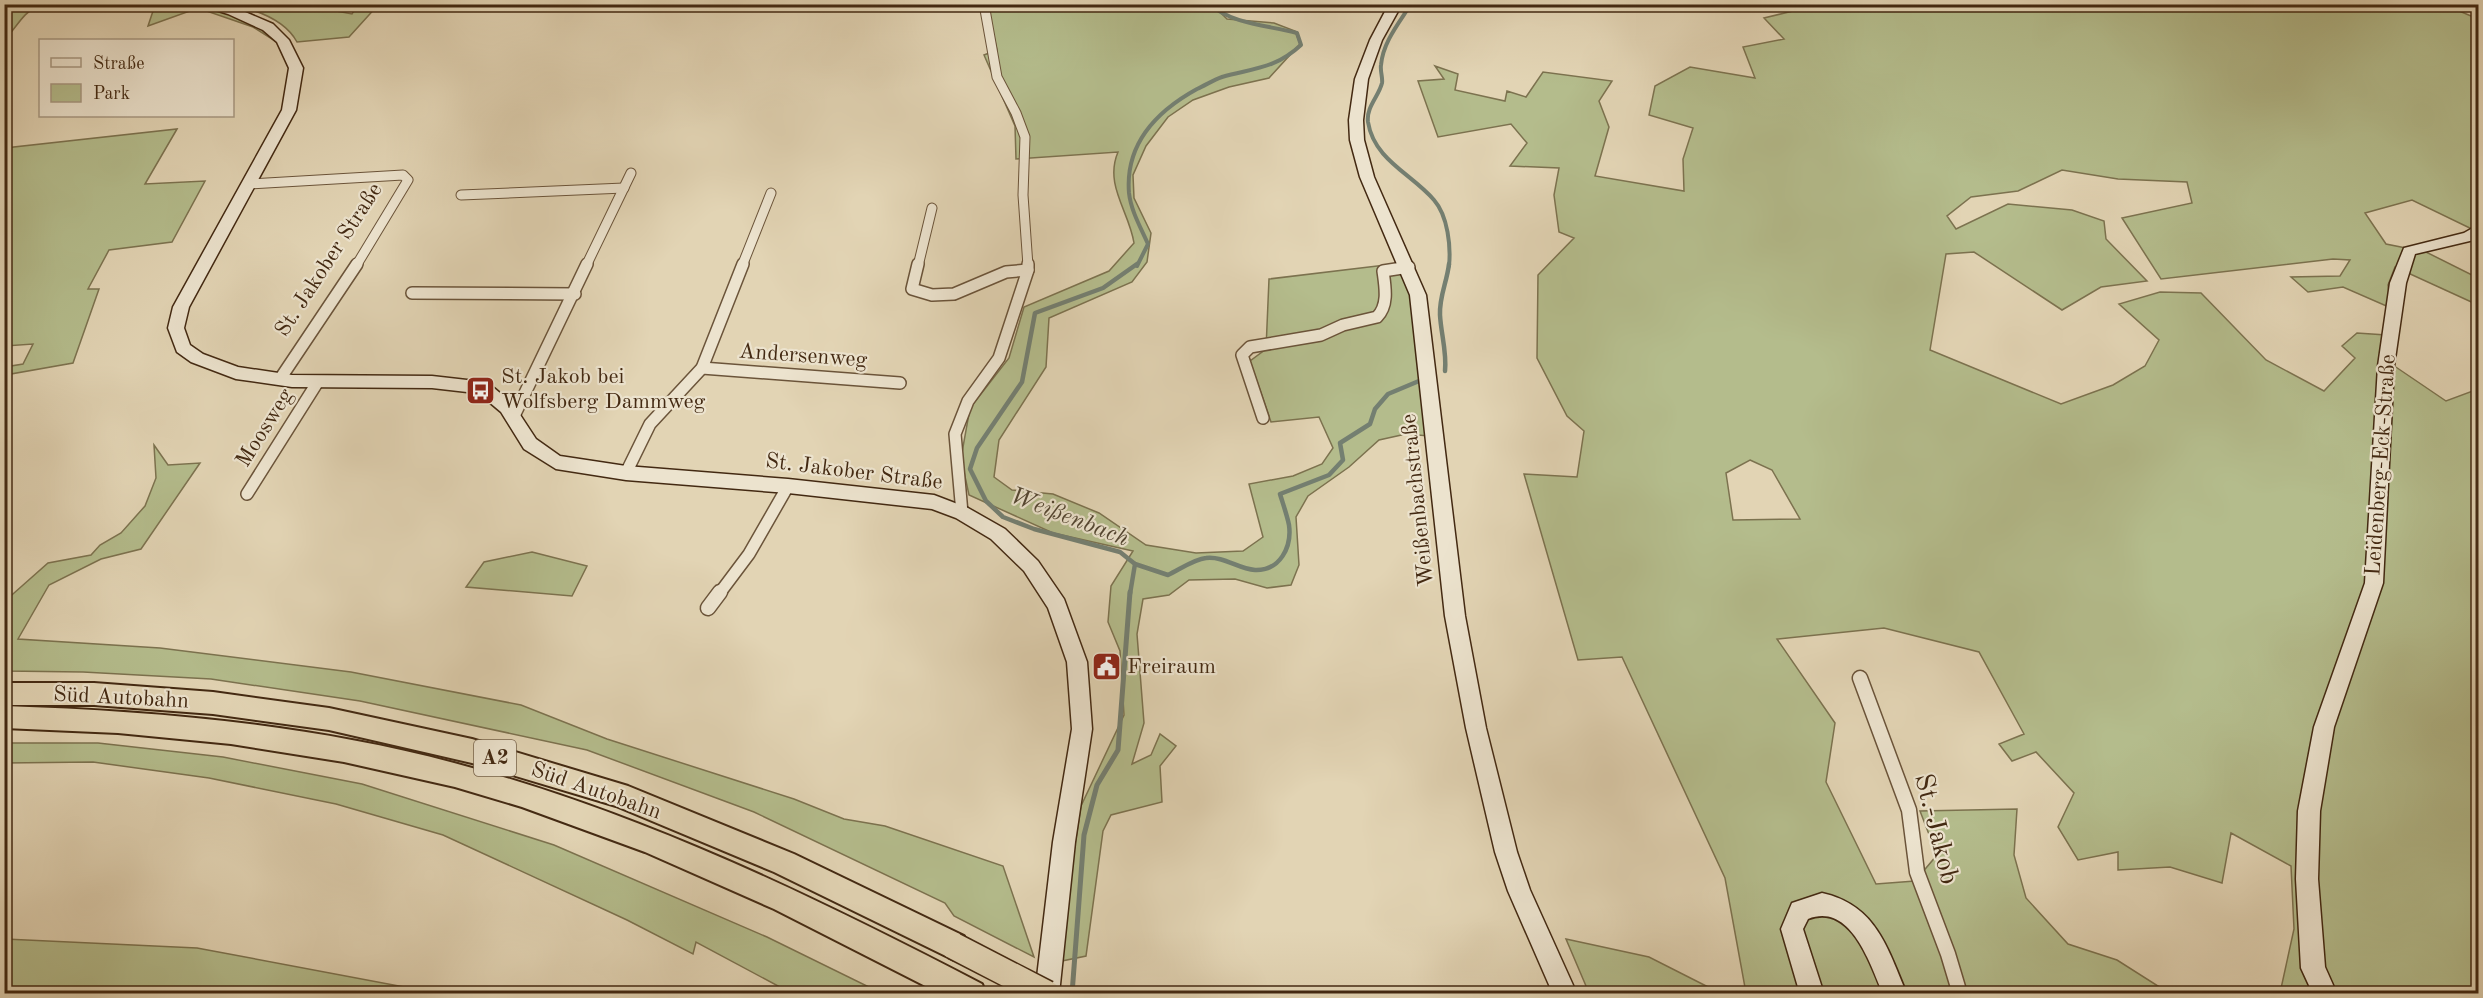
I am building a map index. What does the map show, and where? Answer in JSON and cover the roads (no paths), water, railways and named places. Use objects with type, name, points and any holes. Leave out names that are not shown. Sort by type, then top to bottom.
[{"type":"highway","name":"Süd Autobahn","points":[[4,694],[94,694],[213,703],[329,719],[471,752],[620,795],[784,863],[1047,993]]},
{"type":"highway","name":"Süd Autobahn","points":[[4,717],[85,719],[256,735],[315,745],[454,775],[601,822],[682,855],[765,891],[972,993]]},
{"type":"main road","name":"St. Jakober Straße","points":[[202,4],[232,10],[268,27],[283,40],[296,68],[289,110],[181,307],[176,328],[183,348],[197,358],[236,373],[280,379],[317,383],[432,382],[467,386],[488,392],[507,408],[530,444],[556,462],[626,473],[788,486],[934,502],[962,513],[998,534],[1031,566],[1057,605],[1077,662],[1082,729],[1064,842],[1047,993]]},
{"type":"main road","name":"Weißenbachstraße","points":[[1395,4],[1374,41],[1363,76],[1356,104],[1356,138],[1369,182],[1409,267],[1418,295],[1455,616],[1476,728],[1506,852],[1520,891],[1565,993]]},
{"type":"main road","name":"Leidenberg-Eck-Straße","points":[[2325,993],[2313,968],[2307,879],[2308,811],[2324,727],[2374,583],[2386,366],[2398,283],[2409,251],[2469,237],[2478,230]]},
{"type":"main road","points":[[1812,993],[1792,929],[1800,911],[1822,904],[1849,914],[1869,937],[1894,993]]},
{"type":"street","points":[[962,513],[955,434],[968,401],[999,358],[1028,270],[1023,195],[1025,137],[1016,113],[997,77],[984,4]]},
{"type":"street","points":[[513,418],[575,294],[631,173]]},
{"type":"street","name":"St. Jakober Straße","points":[[249,184],[403,175],[408,180],[348,280],[280,379]]},
{"type":"street","points":[[461,195],[624,188]]},
{"type":"street","points":[[626,473],[650,424],[702,368],[771,193]]},
{"type":"street","points":[[932,208],[912,289],[943,296],[954,294],[1006,272],[1028,270]]},
{"type":"street","points":[[1263,418],[1242,355],[1250,347],[1321,335],[1343,325],[1377,317],[1381,313],[1386,293],[1383,271],[1409,267]]},
{"type":"street","points":[[412,293],[575,294]]},
{"type":"street","name":"Andersenweg","points":[[702,368],[900,382]]},
{"type":"street","name":"Moosweg","points":[[247,494],[317,383]]},
{"type":"street","points":[[708,608],[748,554],[788,486]]},
{"type":"street","name":"St.-Jakob","points":[[1860,678],[1909,810],[1917,872],[1960,993]]},
{"type":"waterway","name":"Weißenbach","points":[[1137,266],[1148,244],[1132,206],[1129,175],[1132,159],[1146,131],[1169,108],[1197,89],[1222,77],[1273,63],[1301,45],[1297,33],[1240,20],[1209,4]]},
{"type":"waterway","points":[[1411,4],[1385,48],[1381,67],[1382,83],[1369,111],[1368,122],[1378,147],[1386,157],[1425,191],[1443,214],[1448,232],[1449,264]]},
{"type":"waterway","name":"Weißenbach","points":[[1135,564],[1120,552],[1034,529],[1003,517],[986,501],[970,469],[977,448],[1022,382],[1035,313],[1103,288],[1137,264]]},
{"type":"waterway","points":[[1445,371],[1440,308],[1449,264]]},
{"type":"waterway","points":[[1135,564],[1168,575],[1192,562],[1206,558],[1219,559],[1255,570],[1264,569],[1278,562],[1286,549],[1289,533],[1280,494],[1329,475],[1343,460],[1340,443],[1370,424],[1375,409],[1388,394],[1419,381]]},
{"type":"waterway","name":"Weißenbach","points":[[1130,594],[1135,564]]},
{"type":"waterway","name":"Weißenbach","points":[[1072,994],[1084,835],[1097,785],[1118,750],[1130,592]]},
{"type":"place","name":"St. Jakob bei Wolfsberg Dammweg","points":[[480,390]]},
{"type":"place","name":"Freiraum","points":[[1106,667]]}]
